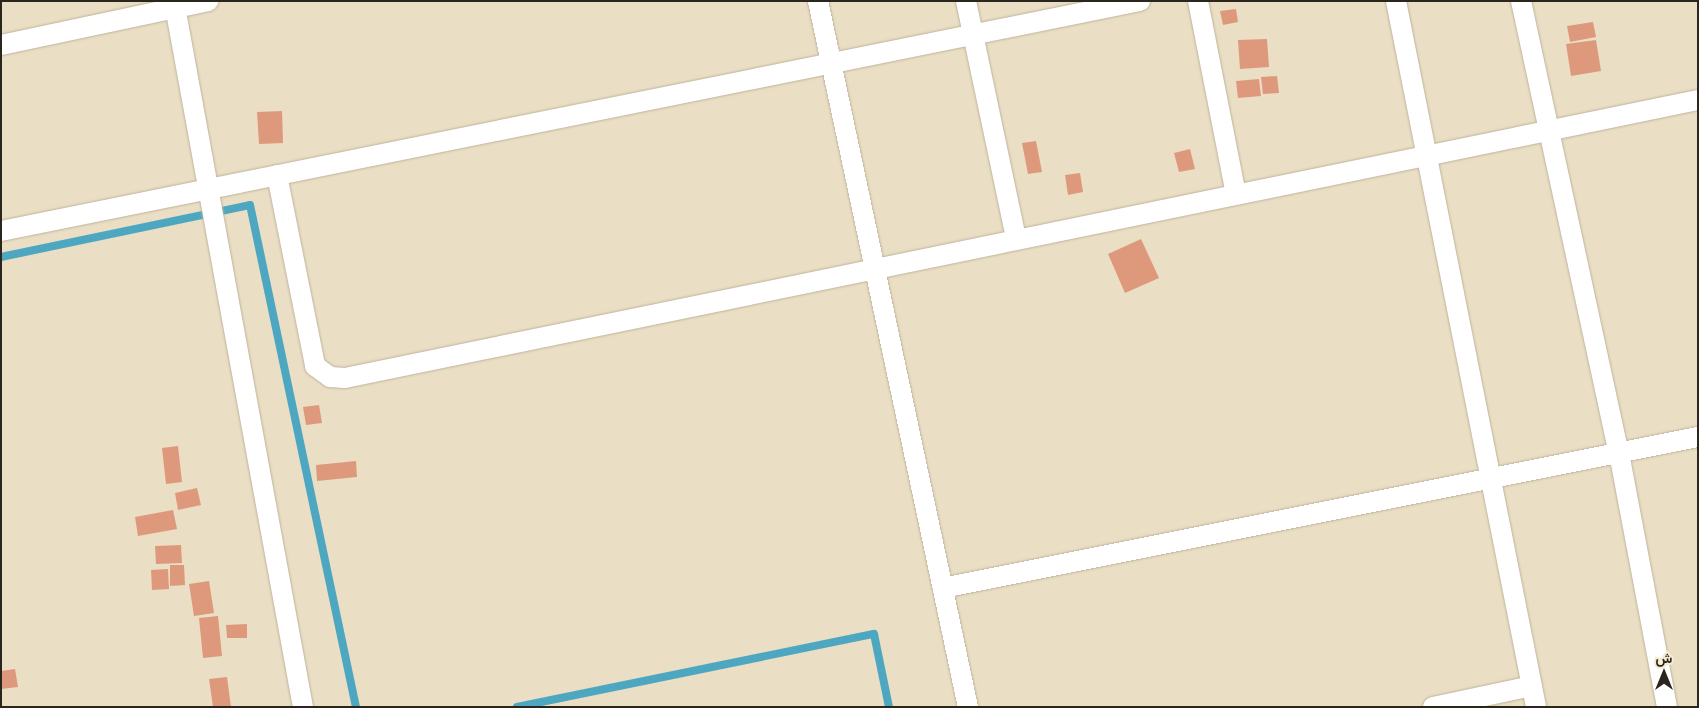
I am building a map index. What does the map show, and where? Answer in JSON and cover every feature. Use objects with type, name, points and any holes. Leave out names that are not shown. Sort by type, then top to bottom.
[{"type":"street","points":[[1,45],[174,5],[208,1]]},
{"type":"street","points":[[818,1],[968,707]]},
{"type":"street","points":[[966,1],[1016,239]]},
{"type":"street","points":[[1,231],[1140,1]]},
{"type":"street","points":[[1198,1],[1236,194]]},
{"type":"street","points":[[1396,1],[1424,157],[1536,707]]},
{"type":"street","points":[[1521,1],[1551,131],[1619,452],[1667,707]]},
{"type":"street","points":[[174,5],[303,707]]},
{"type":"street","points":[[277,175],[314,366],[330,377],[345,378],[1236,194],[1551,131],[1696,107]]},
{"type":"street","points":[[943,588],[1698,437]]},
{"type":"street","points":[[1433,707],[1532,686]]},
{"type":"building","points":[[1236,9],[1238,22],[1223,25],[1220,11]]},
{"type":"building","points":[[1593,22],[1596,37],[1570,42],[1567,26]]},
{"type":"building","points":[[1267,39],[1269,67],[1240,69],[1238,40]]},
{"type":"building","points":[[1596,40],[1601,71],[1571,76],[1566,44]]},
{"type":"building","points":[[1277,76],[1279,93],[1263,94],[1261,77]]},
{"type":"building","points":[[1259,79],[1261,96],[1238,98],[1236,81]]},
{"type":"building","points":[[282,111],[283,143],[259,144],[257,112]]},
{"type":"building","points":[[1036,141],[1042,172],[1028,174],[1022,143]]},
{"type":"building","points":[[1190,149],[1195,169],[1179,172],[1174,153]]},
{"type":"building","points":[[1080,173],[1083,192],[1068,195],[1065,175]]},
{"type":"building","points":[[1141,239],[1159,278],[1125,293],[1108,254]]},
{"type":"building","points":[[319,405],[322,423],[306,425],[303,407]]},
{"type":"building","points":[[178,446],[182,482],[166,484],[162,448]]},
{"type":"building","points":[[356,461],[357,477],[317,481],[316,465]]},
{"type":"building","points":[[197,488],[201,505],[178,510],[175,493]]},
{"type":"building","points":[[173,510],[177,529],[138,536],[135,517]]},
{"type":"building","points":[[181,545],[182,563],[156,564],[155,546]]},
{"type":"building","points":[[170,565],[184,565],[185,585],[170,586]]},
{"type":"building","points":[[168,569],[169,589],[152,590],[151,570]]},
{"type":"building","points":[[209,581],[214,613],[194,616],[189,584]]},
{"type":"building","points":[[218,616],[222,656],[203,658],[199,618]]},
{"type":"building","points":[[247,624],[247,638],[227,638],[226,625]]},
{"type":"building","points":[[15,669],[18,687],[1,689],[1,671]]},
{"type":"building","points":[[227,677],[231,707],[213,707],[209,679]]},
{"type":"waterway","points":[[1,257],[250,205],[356,707]]},
{"type":"waterway","points":[[517,707],[874,634],[889,707]]}]
